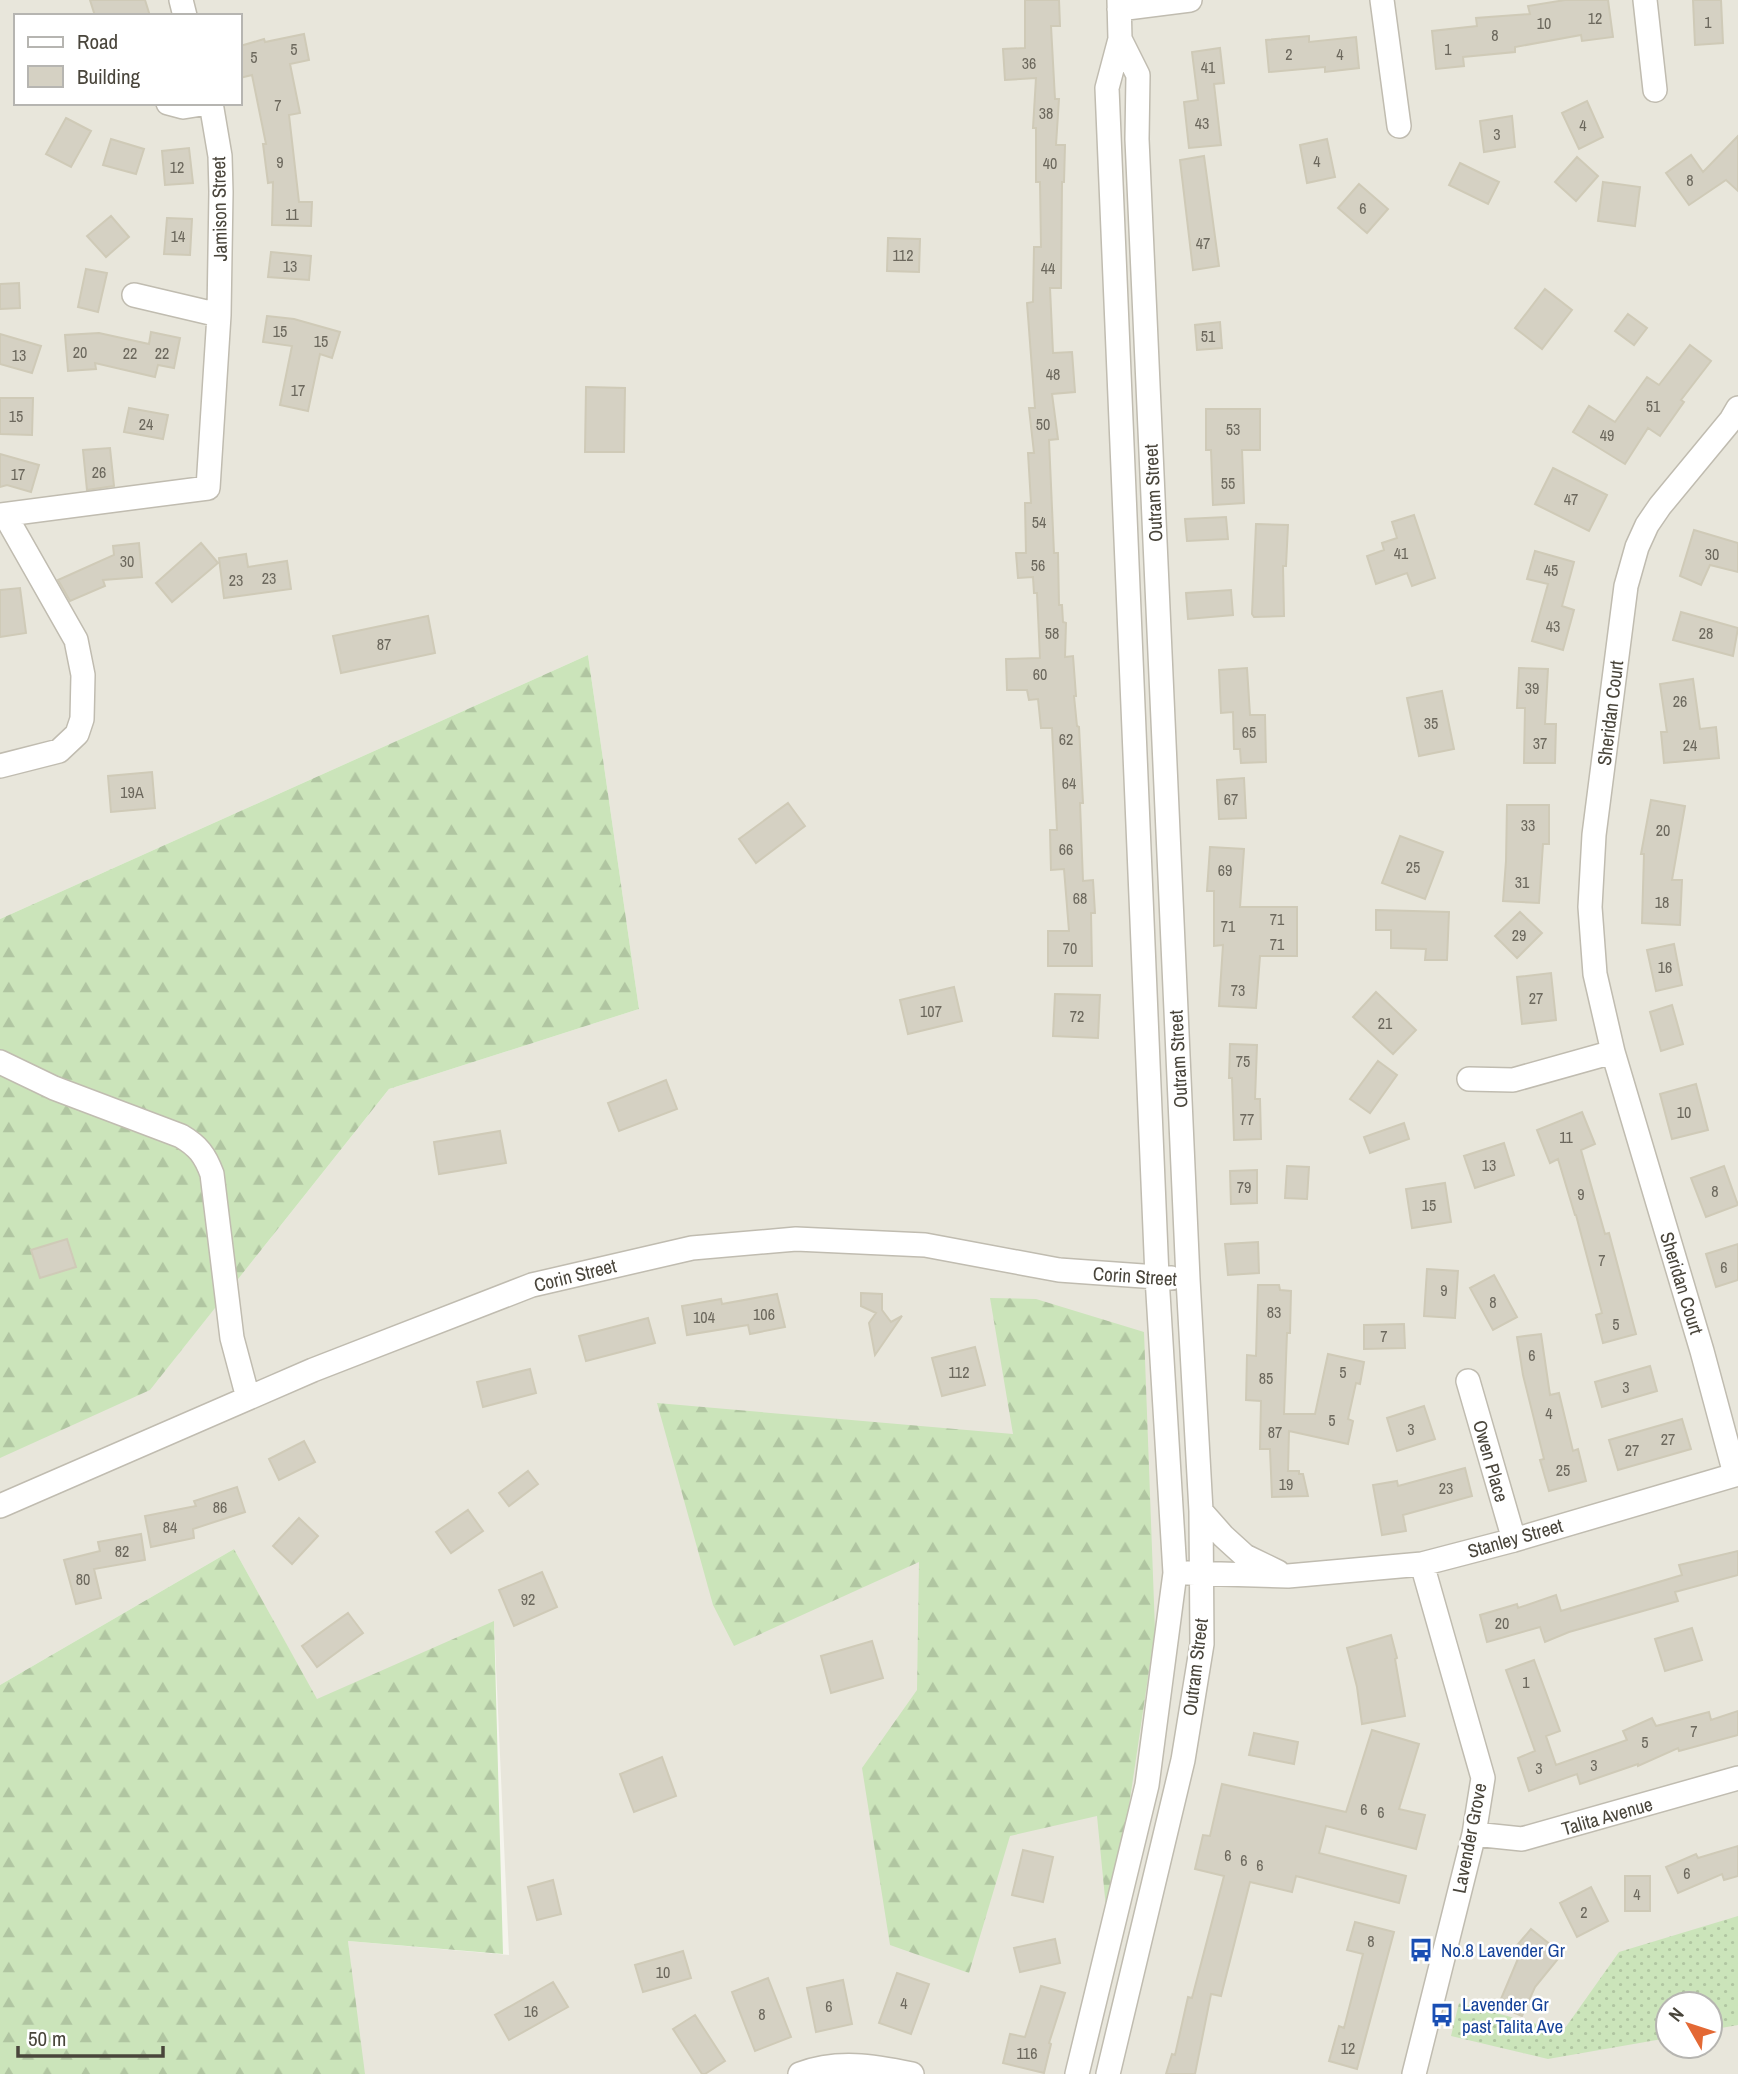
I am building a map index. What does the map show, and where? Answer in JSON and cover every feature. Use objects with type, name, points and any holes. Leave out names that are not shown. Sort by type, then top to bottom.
[{"type":"street","points":[[1119,4],[1190,0]]},
{"type":"street","points":[[1382,0],[1399,126]]},
{"type":"street","points":[[1645,0],[1655,90]]},
{"type":"street","name":"Outram Street","points":[[1077,2074],[1147,1785],[1175,1573],[1157,1276],[1107,88],[1120,39],[1119,4]]},
{"type":"street","name":"Outram Street","points":[[1108,2074],[1183,1760],[1202,1644],[1202,1511],[1188,1279],[1138,153],[1138,75],[1120,39]]},
{"type":"street","name":"Jamison Street","points":[[176,105],[196,105]]},
{"type":"street","name":"Jamison Street","points":[[3,515],[208,488],[219,315],[221,192],[220,156],[209,105]]},
{"type":"street","points":[[134,295],[219,315]]},
{"type":"street","name":"Sheridan Court","points":[[1737,1474],[1613,1052],[1595,974],[1590,907],[1594,835],[1626,586],[1637,547],[1660,506],[1738,408]]},
{"type":"street","points":[[0,766],[60,751],[77,734],[82,719],[83,675],[76,640],[3,515]]},
{"type":"street","points":[[1469,1079],[1513,1080],[1613,1052]]},
{"type":"street","points":[[0,1062],[54,1088],[181,1136],[206,1157],[212,1174],[232,1338],[248,1398]]},
{"type":"street","name":"Corin Street","points":[[0,1506],[313,1370],[531,1285],[692,1248],[796,1239],[925,1245],[1059,1270],[1188,1279]]},
{"type":"street","name":"Owen Place","points":[[1468,1381],[1514,1540]]},
{"type":"street","name":"Stanley Street","points":[[1175,1573],[1288,1576],[1422,1564],[1514,1540],[1737,1474]]},
{"type":"street","points":[[1202,1511],[1245,1556],[1288,1576]]},
{"type":"street","name":"Lavender Grove","points":[[1414,2074],[1474,1834],[1483,1778],[1422,1564]]},
{"type":"street","name":"Talita Avenue","points":[[1474,1834],[1522,1839],[1738,1778]]},
{"type":"street","points":[[800,2074],[835,2064],[874,2066],[912,2074]]},
{"type":"shaded area","points":[[0,0],[1738,0],[1738,2074],[362,2074],[348,1941],[509,1955],[494,1622],[317,1700],[234,1549],[0,1685],[0,1454],[157,1381],[389,1089],[639,1009],[588,655],[0,919]]},
{"type":"green space","points":[[588,655],[639,1009],[389,1089],[150,1390],[0,1458],[0,919]]},
{"type":"green space","points":[[990,1298],[1036,1299],[1144,1332],[1155,1630],[1129,1806],[1106,1908],[1097,1816],[1010,1836],[969,1973],[890,1945],[862,1768],[917,1690],[919,1562],[734,1646],[713,1605],[657,1403],[1013,1434]]},
{"type":"green space","points":[[234,1549],[317,1699],[494,1621],[503,1954],[348,1941],[365,2074],[0,2074],[0,1685]]},
{"type":"green space","points":[[1738,1916],[1738,2025],[1724,2028],[1724,1990],[1654,1990],[1654,2040],[1548,2059],[1451,2036],[1459,2003],[1563,2031],[1619,1952]]},
{"type":"building","points":[[90,0],[145,0],[149,14],[94,14]]},
{"type":"building","points":[[1025,0],[1059,0],[1060,26],[1051,26],[1055,99],[1059,99],[1056,145],[1065,145],[1061,288],[1050,288],[1053,353],[1072,352],[1075,392],[1052,394],[1058,439],[1049,440],[1054,553],[1058,553],[1059,605],[1062,605],[1063,622],[1066,623],[1065,657],[1073,656],[1074,696],[1079,727],[1083,881],[1093,880],[1095,913],[1091,913],[1092,966],[1048,966],[1048,931],[1069,931],[1064,869],[1051,870],[1050,830],[1057,830],[1052,728],[1041,728],[1038,699],[1029,700],[1027,690],[1007,690],[1006,659],[1040,658],[1037,593],[1034,593],[1033,577],[1018,578],[1016,553],[1026,553],[1025,503],[1031,503],[1028,453],[1034,453],[1029,408],[1035,408],[1027,303],[1033,302],[1034,247],[1041,247],[1040,182],[1036,182],[1036,128],[1033,128],[1036,78],[1005,80],[1003,49],[1025,48]]},
{"type":"building","points":[[1565,0],[1608,0],[1613,37],[1582,41],[1581,35],[1515,47],[1515,52],[1463,57],[1464,66],[1436,69],[1432,31],[1477,26],[1476,18],[1530,14],[1528,6]]},
{"type":"building","points":[[1693,0],[1721,0],[1723,43],[1695,45]]},
{"type":"building","points":[[304,34],[309,60],[290,64],[300,113],[289,115],[299,202],[312,202],[311,226],[272,225],[273,182],[268,183],[263,144],[266,144],[252,75],[242,78],[242,45],[264,39],[265,42]]},
{"type":"building","points":[[1309,36],[1309,42],[1356,37],[1359,68],[1325,72],[1325,67],[1269,72],[1266,40]]},
{"type":"building","points":[[1220,48],[1224,83],[1214,84],[1221,145],[1189,148],[1184,102],[1198,100],[1192,52]]},
{"type":"building","points":[[1587,101],[1603,137],[1579,149],[1562,113]]},
{"type":"building","points":[[1512,116],[1515,147],[1484,152],[1480,121]]},
{"type":"building","points":[[66,118],[91,131],[71,167],[46,154]]},
{"type":"building","points":[[1738,136],[1738,191],[1726,180],[1689,205],[1666,173],[1691,155],[1703,172]]},
{"type":"building","points":[[111,139],[144,149],[136,174],[103,165]]},
{"type":"building","points":[[1327,139],[1335,177],[1307,183],[1300,145]]},
{"type":"building","points":[[189,148],[193,183],[165,185],[162,151]]},
{"type":"building","points":[[1204,156],[1219,266],[1193,270],[1180,160]]},
{"type":"building","points":[[1577,157],[1598,176],[1576,201],[1555,182]]},
{"type":"building","points":[[1460,163],[1499,182],[1488,204],[1449,185]]},
{"type":"building","points":[[1603,182],[1640,187],[1635,226],[1598,221]]},
{"type":"building","points":[[1359,184],[1388,209],[1367,233],[1338,208]]},
{"type":"building","points":[[111,216],[129,237],[106,257],[87,236]]},
{"type":"building","points":[[167,218],[192,219],[190,255],[164,254]]},
{"type":"building","points":[[888,238],[920,239],[919,272],[887,271]]},
{"type":"building","points":[[271,252],[311,256],[309,280],[268,277]]},
{"type":"building","points":[[86,269],[107,273],[98,312],[78,307]]},
{"type":"building","points":[[19,283],[20,308],[0,309],[0,284]]},
{"type":"building","points":[[1545,289],[1572,310],[1542,349],[1515,328]]},
{"type":"building","points":[[1628,314],[1647,328],[1634,345],[1615,331]]},
{"type":"building","points":[[267,316],[294,319],[340,332],[332,358],[320,354],[308,411],[280,405],[292,346],[263,342]]},
{"type":"building","points":[[1220,322],[1222,348],[1197,350],[1195,325]]},
{"type":"building","points":[[151,332],[180,338],[174,368],[158,365],[155,377],[95,363],[96,369],[68,371],[65,335],[99,333],[149,344]]},
{"type":"building","points":[[0,334],[41,346],[32,373],[0,364]]},
{"type":"building","points":[[1690,345],[1711,361],[1681,400],[1684,402],[1660,436],[1648,428],[1625,464],[1573,432],[1589,406],[1615,422],[1647,377],[1659,385]]},
{"type":"building","points":[[586,387],[625,388],[624,452],[585,452]]},
{"type":"building","points":[[0,398],[33,398],[32,435],[0,434]]},
{"type":"building","points":[[129,408],[168,415],[163,439],[124,432]]},
{"type":"building","points":[[1206,409],[1260,409],[1260,450],[1242,450],[1244,503],[1213,505],[1211,450],[1206,450]]},
{"type":"building","points":[[110,448],[114,486],[87,490],[83,450]]},
{"type":"building","points":[[0,454],[39,465],[31,492],[7,485],[0,487]]},
{"type":"building","points":[[1553,468],[1607,495],[1589,531],[1535,504]]},
{"type":"building","points":[[1414,515],[1435,578],[1412,586],[1407,573],[1376,584],[1367,556],[1384,550],[1382,543],[1397,538],[1392,522]]},
{"type":"building","points":[[1226,517],[1228,539],[1187,541],[1185,519]]},
{"type":"building","points":[[1256,524],[1288,525],[1286,566],[1283,566],[1284,616],[1254,617],[1252,614]]},
{"type":"building","points":[[1694,530],[1738,543],[1738,572],[1710,565],[1701,585],[1680,576]]},
{"type":"building","points":[[139,543],[142,577],[103,580],[105,586],[70,601],[58,580],[114,555],[113,546]]},
{"type":"building","points":[[201,543],[218,563],[172,602],[156,583]]},
{"type":"building","points":[[1535,551],[1574,562],[1562,606],[1574,610],[1563,650],[1532,641],[1548,584],[1527,579]]},
{"type":"building","points":[[246,554],[248,567],[287,561],[291,589],[224,598],[219,558]]},
{"type":"building","points":[[20,588],[26,633],[0,637],[0,590]]},
{"type":"building","points":[[1231,590],[1233,615],[1188,619],[1186,593]]},
{"type":"building","points":[[1681,612],[1738,628],[1733,656],[1673,640]]},
{"type":"building","points":[[428,616],[435,653],[341,673],[333,636]]},
{"type":"building","points":[[1247,668],[1250,715],[1265,715],[1266,762],[1241,763],[1240,749],[1234,749],[1233,712],[1221,713],[1219,670]]},
{"type":"building","points":[[1519,668],[1548,669],[1545,724],[1556,724],[1555,763],[1524,763],[1525,708],[1517,708]]},
{"type":"building","points":[[1693,679],[1700,729],[1716,727],[1719,758],[1664,763],[1661,732],[1667,732],[1660,684]]},
{"type":"building","points":[[1442,691],[1454,749],[1419,756],[1407,698]]},
{"type":"building","points":[[152,772],[155,808],[111,812],[108,776]]},
{"type":"building","points":[[1244,778],[1246,818],[1219,819],[1217,780]]},
{"type":"building","points":[[1651,800],[1685,806],[1672,880],[1682,880],[1680,925],[1642,923],[1644,854],[1641,854]]},
{"type":"building","points":[[788,803],[805,826],[756,863],[739,839]]},
{"type":"building","points":[[1507,805],[1549,805],[1549,844],[1543,844],[1539,903],[1503,901]]},
{"type":"building","points":[[1400,836],[1443,852],[1425,899],[1382,883]]},
{"type":"building","points":[[1210,847],[1244,849],[1240,907],[1297,907],[1297,956],[1260,956],[1256,1008],[1219,1006],[1223,945],[1214,946],[1214,891],[1207,891]]},
{"type":"building","points":[[1376,910],[1449,912],[1447,960],[1425,960],[1426,949],[1391,948],[1391,930],[1376,930]]},
{"type":"building","points":[[1520,912],[1542,933],[1517,958],[1495,936]]},
{"type":"building","points":[[1674,944],[1682,985],[1656,991],[1647,950]]},
{"type":"building","points":[[1551,973],[1556,1020],[1522,1024],[1517,977]]},
{"type":"building","points":[[954,987],[962,1021],[908,1034],[900,1000]]},
{"type":"building","points":[[1376,992],[1416,1030],[1393,1054],[1353,1017]]},
{"type":"building","points":[[1055,994],[1100,995],[1098,1038],[1053,1036]]},
{"type":"building","points":[[1672,1005],[1683,1044],[1661,1051],[1650,1012]]},
{"type":"building","points":[[1230,1044],[1257,1045],[1255,1099],[1260,1099],[1261,1139],[1234,1140],[1232,1078],[1229,1078]]},
{"type":"building","points":[[1378,1061],[1397,1075],[1370,1113],[1350,1099]]},
{"type":"building","points":[[666,1080],[677,1109],[619,1131],[608,1103]]},
{"type":"building","points":[[1696,1084],[1708,1130],[1672,1139],[1660,1094]]},
{"type":"building","points":[[1582,1112],[1595,1144],[1581,1150],[1605,1234],[1609,1233],[1636,1334],[1603,1343],[1596,1315],[1602,1313],[1576,1215],[1558,1159],[1550,1163],[1537,1130]]},
{"type":"building","points":[[1404,1123],[1409,1139],[1370,1153],[1364,1137]]},
{"type":"building","points":[[500,1131],[506,1163],[439,1174],[434,1142]]},
{"type":"building","points":[[1504,1143],[1514,1175],[1475,1188],[1464,1156]]},
{"type":"building","points":[[1287,1166],[1309,1167],[1307,1199],[1285,1198]]},
{"type":"building","points":[[1724,1166],[1738,1205],[1706,1217],[1691,1178]]},
{"type":"building","points":[[1257,1170],[1257,1203],[1231,1204],[1230,1171]]},
{"type":"building","points":[[1445,1183],[1451,1222],[1412,1228],[1406,1189]]},
{"type":"building","points":[[67,1239],[76,1267],[40,1278],[31,1250]]},
{"type":"building","points":[[1258,1242],[1259,1273],[1228,1275],[1225,1244]]},
{"type":"building","points":[[1738,1244],[1738,1280],[1716,1287],[1706,1254]]},
{"type":"building","points":[[1427,1269],[1458,1271],[1455,1318],[1424,1316]]},
{"type":"building","points":[[1494,1275],[1517,1317],[1493,1330],[1470,1288]]},
{"type":"building","points":[[1258,1285],[1279,1285],[1280,1290],[1291,1291],[1284,1414],[1315,1414],[1328,1354],[1364,1362],[1348,1419],[1353,1421],[1348,1444],[1289,1431],[1288,1471],[1299,1471],[1299,1474],[1303,1474],[1308,1496],[1272,1497],[1270,1449],[1260,1449],[1261,1401],[1246,1400],[1247,1355],[1256,1356]]},
{"type":"building","points":[[861,1293],[882,1294],[882,1310],[891,1322],[902,1316],[875,1355],[869,1323],[876,1313],[861,1306]]},
{"type":"building","points":[[777,1294],[785,1327],[750,1334],[748,1325],[687,1335],[682,1306],[721,1299],[722,1304]]},
{"type":"building","points":[[648,1318],[655,1343],[586,1361],[579,1336]]},
{"type":"building","points":[[1404,1324],[1405,1348],[1364,1349],[1364,1325]]},
{"type":"building","points":[[1541,1334],[1550,1395],[1559,1393],[1573,1451],[1578,1449],[1586,1481],[1549,1491],[1540,1460],[1544,1459],[1523,1375],[1517,1337]]},
{"type":"building","points":[[975,1347],[985,1385],[942,1396],[932,1358]]},
{"type":"building","points":[[1650,1366],[1657,1391],[1602,1407],[1595,1382]]},
{"type":"building","points":[[530,1369],[536,1393],[483,1407],[477,1382]]},
{"type":"building","points":[[1424,1406],[1435,1439],[1397,1451],[1387,1418]]},
{"type":"building","points":[[1682,1419],[1691,1449],[1618,1470],[1609,1440]]},
{"type":"building","points":[[304,1441],[315,1462],[279,1480],[269,1459]]},
{"type":"building","points":[[1465,1468],[1472,1496],[1403,1515],[1406,1531],[1382,1535],[1373,1485],[1397,1481],[1398,1486]]},
{"type":"building","points":[[528,1471],[538,1484],[509,1506],[499,1493]]},
{"type":"building","points":[[237,1487],[245,1512],[193,1529],[194,1538],[151,1547],[145,1516],[196,1506],[194,1501]]},
{"type":"building","points":[[468,1510],[483,1531],[451,1553],[436,1532]]},
{"type":"building","points":[[299,1518],[318,1536],[292,1564],[273,1546]]},
{"type":"building","points":[[141,1534],[145,1560],[94,1569],[101,1598],[76,1604],[64,1560],[100,1551],[98,1542]]},
{"type":"building","points":[[1738,1551],[1738,1575],[1675,1592],[1678,1601],[1569,1632],[1545,1642],[1540,1627],[1487,1642],[1480,1615],[1517,1604],[1518,1608],[1556,1595],[1561,1611],[1682,1575],[1679,1565]]},
{"type":"building","points":[[542,1572],[557,1607],[514,1626],[499,1590]]},
{"type":"building","points":[[348,1613],[363,1633],[317,1667],[302,1646]]},
{"type":"building","points":[[1692,1628],[1702,1660],[1665,1671],[1655,1639]]},
{"type":"building","points":[[1391,1635],[1405,1716],[1362,1724],[1357,1687],[1347,1648]]},
{"type":"building","points":[[872,1641],[883,1678],[831,1693],[821,1656]]},
{"type":"building","points":[[1534,1660],[1560,1731],[1546,1736],[1556,1765],[1627,1740],[1623,1731],[1652,1718],[1656,1726],[1709,1712],[1711,1720],[1738,1711],[1738,1735],[1679,1751],[1678,1748],[1638,1766],[1580,1784],[1577,1774],[1529,1791],[1518,1758],[1535,1751],[1506,1670]]},
{"type":"building","points":[[1372,1730],[1419,1744],[1399,1809],[1425,1815],[1416,1849],[1326,1826],[1319,1853],[1406,1876],[1399,1903],[1296,1876],[1292,1892],[1250,1882],[1221,1996],[1211,1994],[1195,2074],[1166,2074],[1172,2054],[1175,2055],[1188,1997],[1192,1998],[1224,1876],[1195,1869],[1203,1835],[1210,1836],[1222,1784],[1346,1812]]},
{"type":"building","points":[[1254,1733],[1298,1742],[1294,1764],[1249,1755]]},
{"type":"building","points":[[662,1757],[676,1796],[634,1812],[620,1774]]},
{"type":"building","points":[[1738,1846],[1738,1876],[1724,1880],[1722,1874],[1678,1893],[1666,1867],[1696,1854],[1698,1858]]},
{"type":"building","points":[[1023,1850],[1053,1857],[1043,1902],[1012,1895]]},
{"type":"building","points":[[1625,1876],[1650,1876],[1650,1911],[1625,1911]]},
{"type":"building","points":[[553,1880],[561,1914],[537,1920],[528,1887]]},
{"type":"building","points":[[1591,1887],[1608,1921],[1577,1937],[1560,1903]]},
{"type":"building","points":[[1355,1922],[1394,1932],[1357,2069],[1329,2061],[1339,2026],[1344,2028],[1363,1954],[1347,1950]]},
{"type":"building","points":[[1531,1929],[1562,1954],[1535,1987],[1522,2016],[1498,2006],[1520,1954],[1514,1949]]},
{"type":"building","points":[[1055,1939],[1060,1963],[1020,1972],[1014,1948]]},
{"type":"building","points":[[683,1951],[691,1978],[643,1992],[635,1965]]},
{"type":"building","points":[[897,1973],[929,1984],[911,2034],[879,2023]]},
{"type":"building","points":[[768,1978],[791,2037],[755,2051],[732,1992]]},
{"type":"building","points":[[843,1980],[852,2024],[816,2032],[807,1988]]},
{"type":"building","points":[[553,1982],[568,2007],[509,2040],[495,2015]]},
{"type":"building","points":[[1041,1986],[1065,1993],[1049,2043],[1051,2044],[1044,2073],[1003,2063],[1010,2034],[1025,2037]]},
{"type":"building","points":[[695,2015],[725,2061],[705,2074],[702,2074],[673,2029]]},
{"type":"place","name":"No.8 Lavender Gr","points":[[1421,1950]]},
{"type":"place","name":"Lavender Gr past Talita Ave","points":[[1442,2015]]}]
